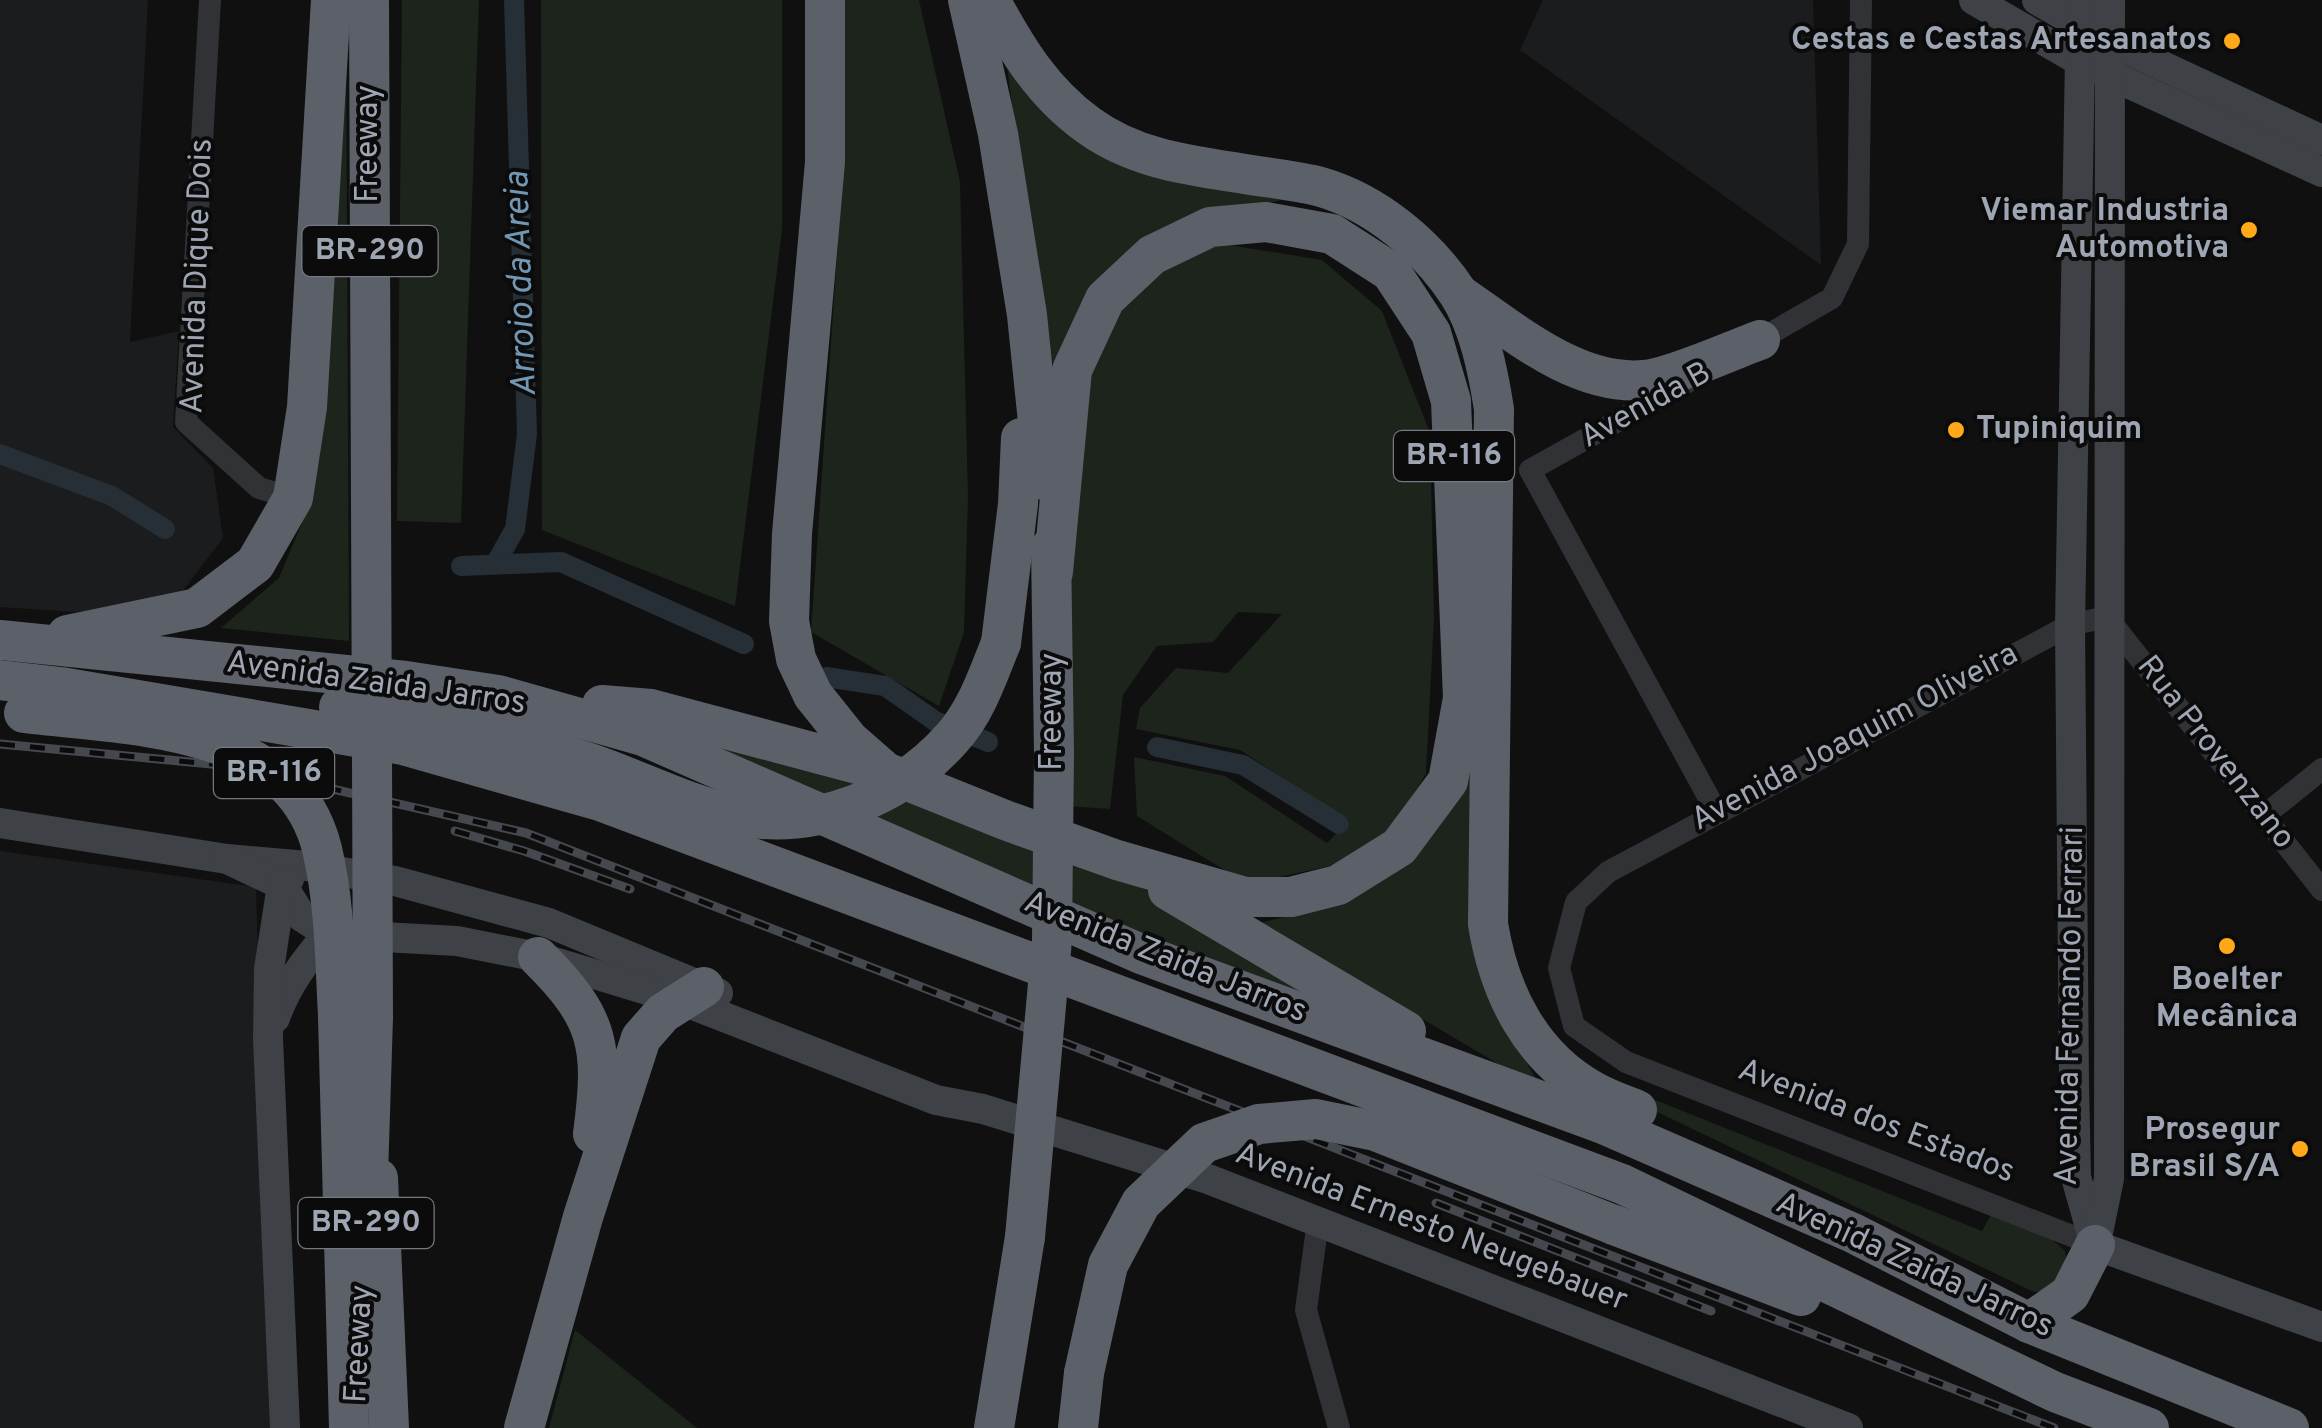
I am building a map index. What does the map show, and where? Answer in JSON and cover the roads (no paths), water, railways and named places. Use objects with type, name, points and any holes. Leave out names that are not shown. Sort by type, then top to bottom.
[{"type":"highway","points":[[14,642],[196,608],[255,564],[292,498],[308,407],[331,0]]},
{"type":"highway","name":"Freeway","points":[[353,1428],[374,1079],[356,1017],[371,502],[369,0]]},
{"type":"highway","points":[[825,0],[824,180],[792,534],[789,621],[796,659],[813,695],[849,740],[884,771]]},
{"type":"highway","name":"Freeway","points":[[968,0],[998,134],[1027,315],[1053,572],[1052,940],[1025,1238],[991,1428]]},
{"type":"highway","points":[[990,0],[1022,59],[1088,125],[1165,161],[1320,187],[1348,198],[1375,212],[1416,244],[1460,295],[1566,363],[1617,380],[1648,380],[1760,340]]},
{"type":"highway","name":"BR-116","points":[[492,713],[650,709],[884,771],[1117,860],[1246,897],[1291,897],[1338,885],[1398,848],[1448,781],[1463,698],[1452,401],[1431,334],[1391,272],[1332,234],[1266,222],[1210,226],[1152,255],[1105,298],[1072,370],[1053,572]]},
{"type":"highway","points":[[1460,295],[1481,350],[1494,409],[1488,924],[1495,967],[1512,1008],[1546,1054],[1590,1090],[1760,1172],[1853,1233]]},
{"type":"highway","points":[[61,686],[405,713],[492,713],[579,759],[740,816],[785,820],[837,812],[886,791],[922,767],[954,736],[981,692],[1001,643],[1018,504],[1027,315]]},
{"type":"highway","name":"Avenida Zaida Jarros","points":[[14,642],[313,670],[492,713],[644,736],[1140,954],[1603,1124],[1853,1233],[2030,1323],[2289,1428]]},
{"type":"highway","name":"Avenida Zaida Jarros","points":[[0,680],[61,686],[403,745],[600,801],[1622,1184],[2055,1392],[2149,1428]]},
{"type":"highway","name":"BR-116","points":[[0,710],[173,732],[238,751],[266,766],[290,788],[310,818],[322,849],[334,934],[356,1017],[353,1428]]},
{"type":"highway","points":[[1117,860],[1490,1081]]},
{"type":"highway","points":[[538,957],[578,999],[597,1049],[598,1092],[582,1217]]},
{"type":"highway","points":[[524,1428],[582,1217],[640,1038],[663,1013],[693,994]]},
{"type":"highway","points":[[374,1079],[389,1428]]},
{"type":"highway","points":[[1082,1407],[1108,1265],[1140,1203],[1204,1143],[1259,1124],[1316,1120],[1375,1131],[2055,1392]]},
{"type":"highway","points":[[2030,1323],[2070,1294],[2096,1245]]},
{"type":"street","name":"Avenida Dique Dois","points":[[210,0],[186,422],[259,488],[292,498]]},
{"type":"street","name":"Avenida B","points":[[1716,811],[1530,470],[1832,298],[1858,244],[1861,0]]},
{"type":"street","points":[[1974,0],[2078,60],[2322,172]]},
{"type":"street","points":[[2037,0],[2080,13],[2109,40],[2322,140]]},
{"type":"street","name":"Avenida Fernando Ferrari","points":[[2096,1245],[2109,1179],[2110,0]]},
{"type":"street","name":"Avenida Fernando Ferrari","points":[[2080,13],[2070,624],[2076,1177],[2096,1245]]},
{"type":"street","points":[[2071,440],[2108,441]]},
{"type":"street","name":"Avenida Joaquim Oliveira","points":[[1608,872],[2070,624],[2107,617]]},
{"type":"street","name":"Rua Provenzano","points":[[2107,617],[2322,890]]},
{"type":"street","points":[[2265,815],[2322,770]]},
{"type":"street","name":"Avenida Ernesto Neugebauer","points":[[0,822],[395,880],[549,923],[693,994]]},
{"type":"street","name":"Avenida Ernesto Neugebauer","points":[[227,858],[282,885],[302,917],[328,934],[458,941],[693,994],[943,1080],[983,1109],[1142,1156],[1848,1428]]},
{"type":"street","points":[[285,1428],[268,1039],[269,969],[282,885],[308,866]]},
{"type":"street","name":"Avenida dos Estados","points":[[1608,872],[1576,902],[1559,968],[1574,1026],[1626,1062],[2096,1245],[2322,1327]]},
{"type":"street","points":[[395,880],[414,893],[417,906],[409,929],[396,938]]},
{"type":"street","points":[[268,1039],[296,971],[328,934]]},
{"type":"street","points":[[1318,1221],[1306,1310],[1339,1428]]},
{"type":"waterway","name":"Arroio da Areia","points":[[496,563],[515,529],[527,434],[514,0]]},
{"type":"waterway","name":"Arroio da Areia","points":[[0,454],[112,496],[165,529]]},
{"type":"waterway","name":"Arroio da Areia","points":[[461,566],[561,562],[744,644]]},
{"type":"waterway","name":"Arroio da Areia","points":[[826,677],[885,686],[935,721],[988,742]]},
{"type":"waterway","name":"Arroio da Areia","points":[[1157,747],[1243,765],[1339,824]]},
{"type":"railway","points":[[0,744],[232,766],[526,833],[2054,1428]]},
{"type":"railway","points":[[455,831],[630,889]]},
{"type":"railway","points":[[1436,1203],[1711,1311]]},
{"type":"place","name":"Cestas e Cestas Artesanatos","points":[[2232,41]]},
{"type":"place","name":"Viemar Industria Automotiva","points":[[2249,230]]},
{"type":"place","name":"Tupiniquim","points":[[1956,430]]},
{"type":"place","name":"Boelter Mecânica","points":[[2227,946]]},
{"type":"place","name":"Prosegur Brasil S/A","points":[[2300,1149]]}]
